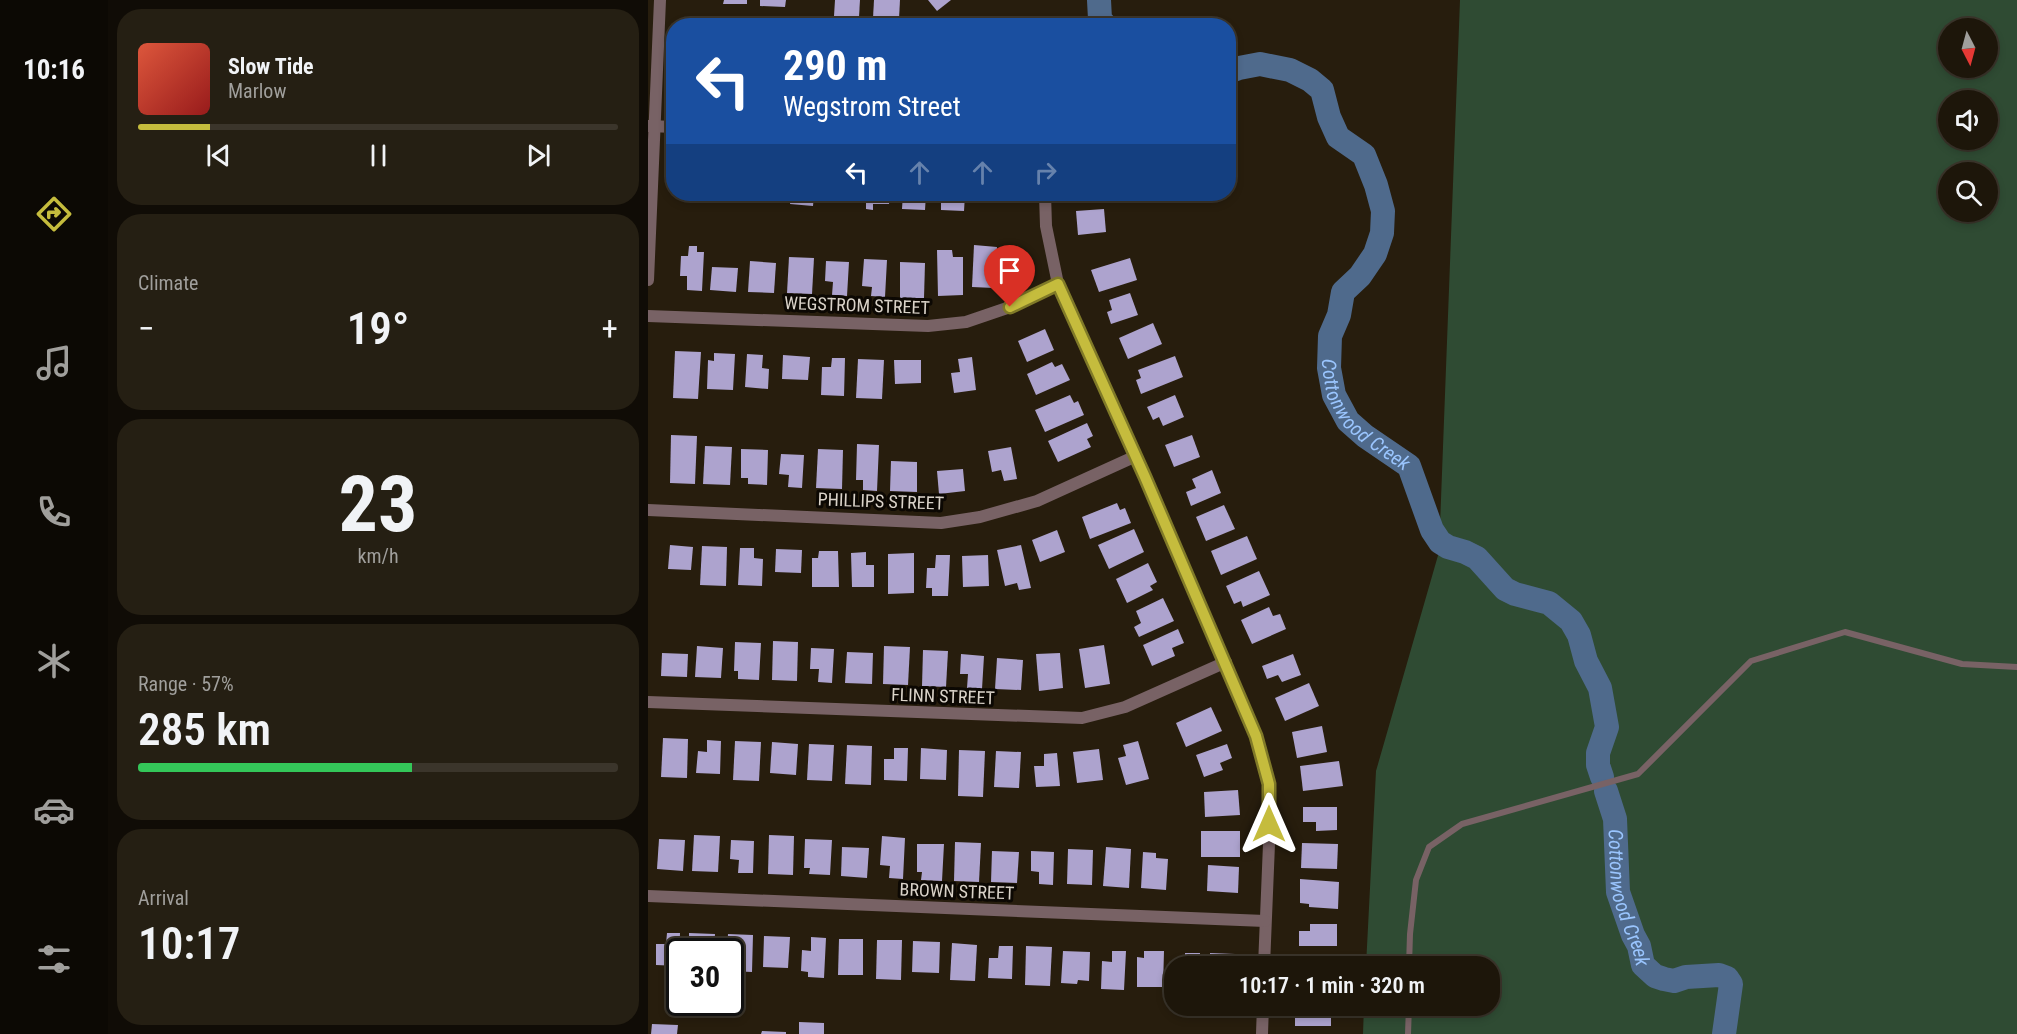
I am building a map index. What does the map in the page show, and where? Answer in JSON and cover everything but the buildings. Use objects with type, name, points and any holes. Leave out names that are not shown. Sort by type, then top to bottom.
[{"type":"street","points":[[648,280],[651,126],[660,0]]},
{"type":"street","points":[[651,126],[666,127]]},
{"type":"street","points":[[1046,201],[1046,226],[1058,284],[1136,456],[1256,736],[1269,784],[1264,956]]},
{"type":"street","name":"WEGSTROM STREET","points":[[648,316],[928,326],[966,322],[1010,307],[1058,284]]},
{"type":"street","name":"PHILLIPS STREET","points":[[648,510],[941,523],[980,517],[1037,501],[1136,456]]},
{"type":"street","name":"FLINN STREET","points":[[648,702],[1082,718],[1125,707],[1226,662]]},
{"type":"street","name":"BROWN STREET","points":[[648,896],[1266,921]]},
{"type":"street","points":[[1262,1034],[1263,1016]]},
{"type":"lane","points":[[1409,956],[1416,880],[1429,846],[1462,824],[1638,774],[1751,661],[1845,632],[1962,664],[2017,667]]},
{"type":"lane","points":[[1408,1016],[1408,1034]]},
{"type":"green space","points":[[1460,0],[2017,0],[2017,1034],[1363,1034],[1364,1016],[1500,1016],[1500,956],[1367,956],[1376,771],[1439,552]]},
{"type":"waterway","name":"Cottonwood Creek","points":[[1099,0],[1100,18]]},
{"type":"waterway","name":"Cottonwood Creek","points":[[1236,69],[1260,64],[1290,70],[1310,80],[1322,90],[1329,117],[1338,137],[1364,155],[1383,211],[1382,233],[1375,254],[1360,276],[1343,292],[1339,315],[1330,336],[1329,368],[1334,395],[1348,421],[1365,436],[1409,466],[1432,530],[1440,542],[1477,558],[1505,589],[1549,603],[1571,621],[1579,635],[1586,661],[1600,688],[1607,727],[1598,753],[1598,765],[1602,777]]},
{"type":"waterway","name":"Cottonwood Creek","points":[[1606,791],[1615,819],[1618,892],[1639,946],[1643,965],[1655,976],[1674,981],[1686,977],[1719,975],[1727,978],[1731,984],[1724,1034]]},
{"type":"route","points":[[1010,307],[1058,284],[1145,477],[1256,736],[1269,784],[1269,824]]}]
